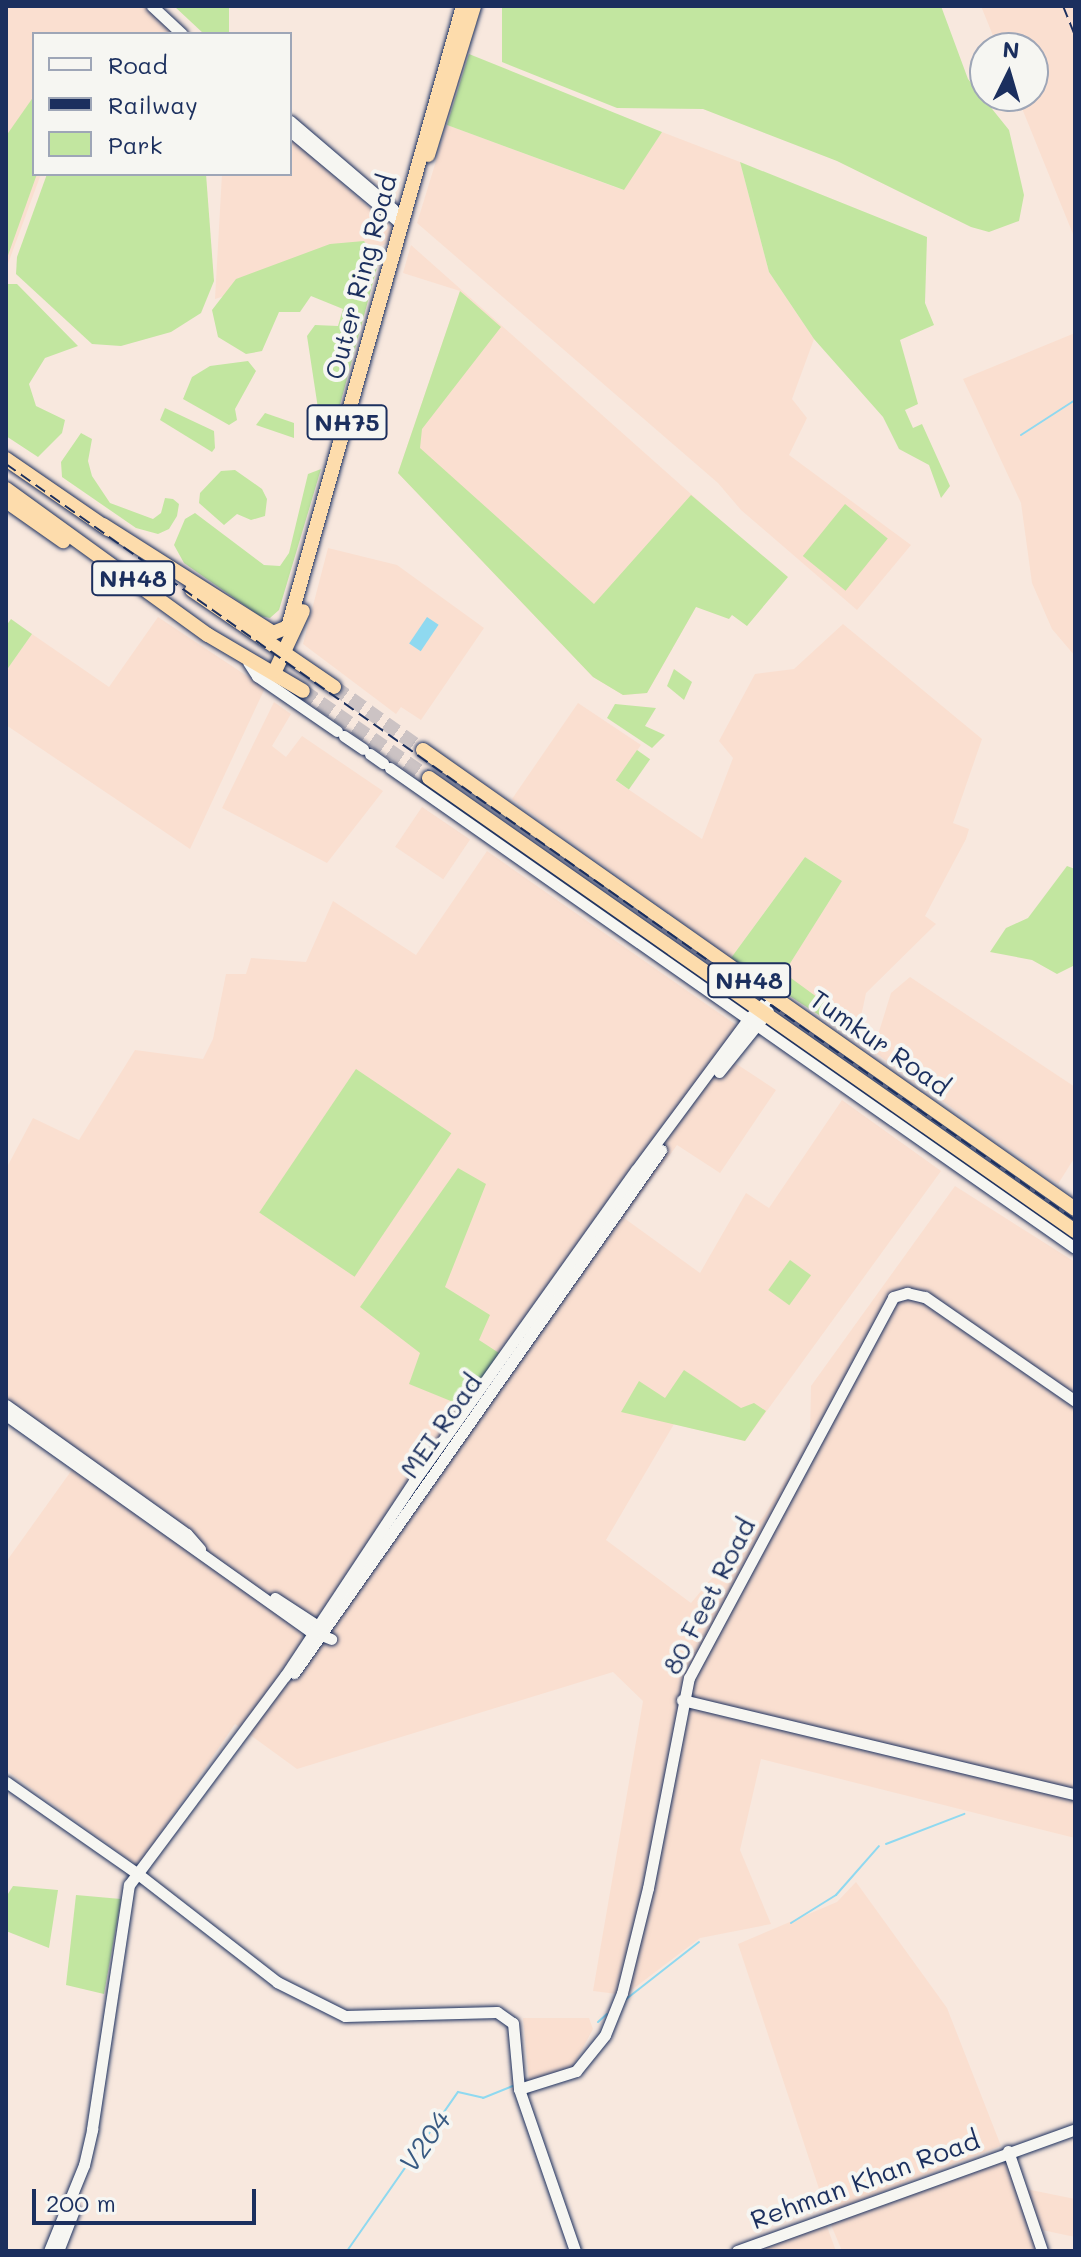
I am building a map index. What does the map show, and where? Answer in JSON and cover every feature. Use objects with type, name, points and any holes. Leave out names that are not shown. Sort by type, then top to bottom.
[{"type":"highway","name":"Outer Ring Road","points":[[103,525],[273,633],[283,632],[333,470],[399,223],[463,6]]},
{"type":"highway","name":"Outer Ring Road","points":[[275,671],[303,611],[416,196],[474,6]]},
{"type":"highway","name":"NH48","points":[[9,458],[334,687]]},
{"type":"highway","name":"NH48","points":[[6,489],[248,662],[261,661],[303,691]]},
{"type":"highway","points":[[6,501],[161,609],[178,613]]},
{"type":"highway","name":"Tumkur Road","points":[[423,750],[1075,1209]]},
{"type":"highway","name":"Tumkur Road","points":[[429,778],[1075,1231]]},
{"type":"street","points":[[152,6],[180,32]]},
{"type":"street","points":[[162,6],[190,32]]},
{"type":"street","points":[[292,123],[399,223]]},
{"type":"street","points":[[292,133],[371,196]]},
{"type":"street","points":[[248,662],[257,676],[1075,1248]]},
{"type":"street","name":"MEI Road","points":[[140,1876],[319,1631],[437,1449],[752,1022],[775,998]]},
{"type":"street","name":"80 Feet Road","points":[[519,2085],[576,2071],[605,2035],[622,1993],[648,1888],[682,1700],[689,1678],[893,1297],[907,1293],[925,1297],[1070,1398]]},
{"type":"street","points":[[6,1405],[200,1549],[319,1631]]},
{"type":"street","points":[[6,1415],[106,1481]]},
{"type":"street","points":[[682,1700],[1075,1794]]},
{"type":"street","points":[[6,1782],[140,1876],[277,1982],[345,2016],[497,2012],[513,2023],[519,2085],[575,2251]]},
{"type":"street","points":[[49,2251],[84,2165],[129,1885],[140,1876]]},
{"type":"street","points":[[58,2251],[98,2130],[135,1887],[140,1876]]},
{"type":"street","name":"Rehman Khan Road","points":[[737,2251],[1075,2129]]},
{"type":"street","points":[[1008,2151],[1042,2251]]},
{"type":"shaded area","points":[[6,6],[145,6],[174,32],[32,32],[32,176],[40,176],[6,269]]},
{"type":"shaded area","points":[[981,6],[1075,6],[1075,239],[1023,112],[1049,112],[1049,32],[992,32]]},
{"type":"shaded area","points":[[447,125],[623,190],[662,132],[740,162],[769,272],[814,339],[792,399],[807,418],[789,455],[911,545],[857,610],[741,510],[718,483],[417,223]]},
{"type":"shaded area","points":[[292,139],[393,229],[389,243],[215,299],[222,176],[292,176]]},
{"type":"shaded area","points":[[411,245],[737,535],[647,693],[623,695],[593,677],[398,473],[460,291],[403,273]]},
{"type":"shaded area","points":[[1075,333],[1075,656],[1052,629],[1032,583],[1021,503],[963,379]]},
{"type":"shaded area","points":[[328,548],[397,565],[484,628],[421,720],[401,707],[396,714],[303,644]]},
{"type":"shaded area","points":[[158,617],[265,688],[190,849],[6,725],[6,671],[32,634],[109,687]]},
{"type":"shaded area","points":[[843,624],[982,739],[953,823],[969,829],[966,839],[925,916],[936,924],[866,993],[856,1040],[776,985],[842,881],[805,857],[731,958],[512,799],[578,703],[641,745],[616,781],[702,839],[733,758],[719,741],[755,674],[794,669]]},
{"type":"shaded area","points":[[274,702],[291,714],[272,746],[286,757],[302,736],[383,791],[327,863],[222,808]]},
{"type":"shaded area","points":[[422,807],[470,839],[443,879],[395,847]]},
{"type":"shaded area","points":[[487,851],[752,1036],[735,1063],[776,1090],[720,1173],[677,1145],[624,1218],[700,1273],[746,1193],[769,1208],[842,1100],[941,1171],[745,1441],[674,1424],[606,1540],[691,1603],[764,1516],[810,1437],[811,1386],[955,1186],[1075,1262],[1075,1838],[761,1759],[740,1850],[771,1924],[700,1938],[625,1995],[593,1991],[643,1701],[613,1672],[297,1769],[235,1724],[138,1866],[6,1770],[6,1562],[84,1453],[6,1400],[6,1169],[33,1118],[79,1140],[135,1050],[203,1059],[213,1039],[226,974],[246,974],[251,958],[306,962],[333,901],[416,955]]},
{"type":"shaded area","points":[[910,977],[1075,1087],[1075,1157],[1058,1184],[873,1051],[891,993]]},
{"type":"shaded area","points":[[856,1882],[947,2008],[1001,2146],[827,2213],[738,1944],[837,1902]]},
{"type":"shaded area","points":[[523,2018],[589,2018],[593,2029],[572,2068],[529,2081]]},
{"type":"shaded area","points":[[1006,2156],[1038,2251],[842,2251],[829,2220]]},
{"type":"shaded area","points":[[1026,2189],[1075,2199],[1075,2237],[1042,2230]]},
{"type":"shaded area","points":[[826,2224],[836,2251],[745,2251]]},
{"type":"green space","points":[[174,6],[229,6],[229,32],[202,32]]},
{"type":"green space","points":[[502,6],[941,6],[969,80],[969,112],[995,112],[1009,130],[1024,195],[1019,221],[989,232],[971,227],[837,161],[703,109],[617,108],[502,62]]},
{"type":"green space","points":[[469,54],[662,132],[624,190],[447,125]]},
{"type":"green space","points":[[32,99],[32,176],[36,176],[6,261],[6,136]]},
{"type":"green space","points":[[740,162],[927,237],[925,303],[934,325],[900,340],[918,404],[905,410],[913,428],[922,424],[950,486],[941,498],[929,465],[899,449],[883,417],[814,339],[769,272]]},
{"type":"green space","points":[[46,176],[206,176],[214,281],[201,313],[171,332],[121,346],[92,344],[16,274],[17,257]]},
{"type":"green space","points":[[364,241],[379,260],[334,427],[328,429],[319,415],[307,336],[315,325],[338,326],[343,309],[311,296],[300,312],[279,312],[262,351],[246,354],[218,337],[212,310],[236,279],[330,244]]},
{"type":"green space","points":[[6,284],[17,284],[78,346],[45,358],[29,384],[36,406],[65,420],[62,433],[38,457],[6,436]]},
{"type":"green space","points":[[460,291],[501,327],[422,429],[420,448],[594,604],[691,495],[788,577],[747,626],[732,615],[729,619],[696,607],[647,693],[623,695],[593,677],[398,473]]},
{"type":"green space","points":[[248,361],[256,371],[235,409],[237,420],[229,425],[183,399],[192,377],[210,366]]},
{"type":"green space","points":[[165,408],[214,431],[215,448],[212,452],[160,420]]},
{"type":"green space","points":[[265,413],[294,423],[294,438],[256,425]]},
{"type":"green space","points":[[81,433],[92,439],[88,461],[92,476],[110,503],[153,519],[161,513],[165,498],[173,499],[179,504],[177,516],[169,529],[158,534],[136,528],[62,477],[61,462]]},
{"type":"green space","points":[[321,469],[279,610],[270,618],[260,616],[184,563],[174,545],[185,519],[195,513],[264,565],[280,566],[289,553],[308,474]]},
{"type":"green space","points":[[235,470],[262,489],[267,499],[265,516],[251,520],[237,514],[224,525],[199,503],[200,493],[221,471]]},
{"type":"green space","points":[[845,504],[888,539],[846,591],[803,556]]},
{"type":"green space","points":[[11,619],[32,634],[6,671],[6,626]]},
{"type":"green space","points":[[674,669],[692,682],[684,700],[667,686]]},
{"type":"green space","points":[[615,704],[656,708],[645,726],[665,735],[652,748],[607,718]]},
{"type":"green space","points":[[637,750],[650,759],[629,789],[616,780]]},
{"type":"green space","points":[[805,857],[842,881],[784,973],[836,1011],[822,1017],[731,958]]},
{"type":"green space","points":[[1067,866],[1075,869],[1075,965],[1057,974],[1032,960],[990,952],[1006,928],[1028,918]]},
{"type":"green space","points":[[356,1069],[451,1133],[355,1277],[259,1212]]},
{"type":"green space","points":[[458,1168],[486,1184],[445,1287],[490,1315],[479,1340],[499,1353],[463,1406],[409,1384],[420,1353],[360,1307]]},
{"type":"green space","points":[[790,1260],[811,1275],[789,1305],[768,1290]]},
{"type":"green space","points":[[684,1370],[741,1408],[754,1403],[766,1411],[745,1441],[621,1412],[639,1381],[665,1398]]},
{"type":"green space","points":[[13,1886],[58,1890],[49,1948],[6,1931],[6,1897]]},
{"type":"green space","points":[[76,1895],[121,1899],[104,1994],[66,1985]]},
{"type":"water","points":[[427,617],[439,625],[421,651],[409,644]]},
{"type":"waterway","points":[[1021,435],[1075,400]]},
{"type":"waterway","name":"V204","points":[[886,1844],[964,1814]]},
{"type":"waterway","name":"V204","points":[[791,1923],[836,1895],[879,1846]]},
{"type":"waterway","name":"V204","points":[[625,2000],[699,1942]]},
{"type":"waterway","name":"V204","points":[[598,2022],[607,2014]]},
{"type":"waterway","name":"V204","points":[[347,2251],[458,2092],[483,2098],[513,2086]]},
{"type":"tunnel","points":[[334,687],[423,750]]},
{"type":"tunnel","points":[[303,691],[429,778]]},
{"type":"railway","points":[[1063,6],[1075,35]]},
{"type":"railway","points":[[6,464],[1075,1220]]}]
